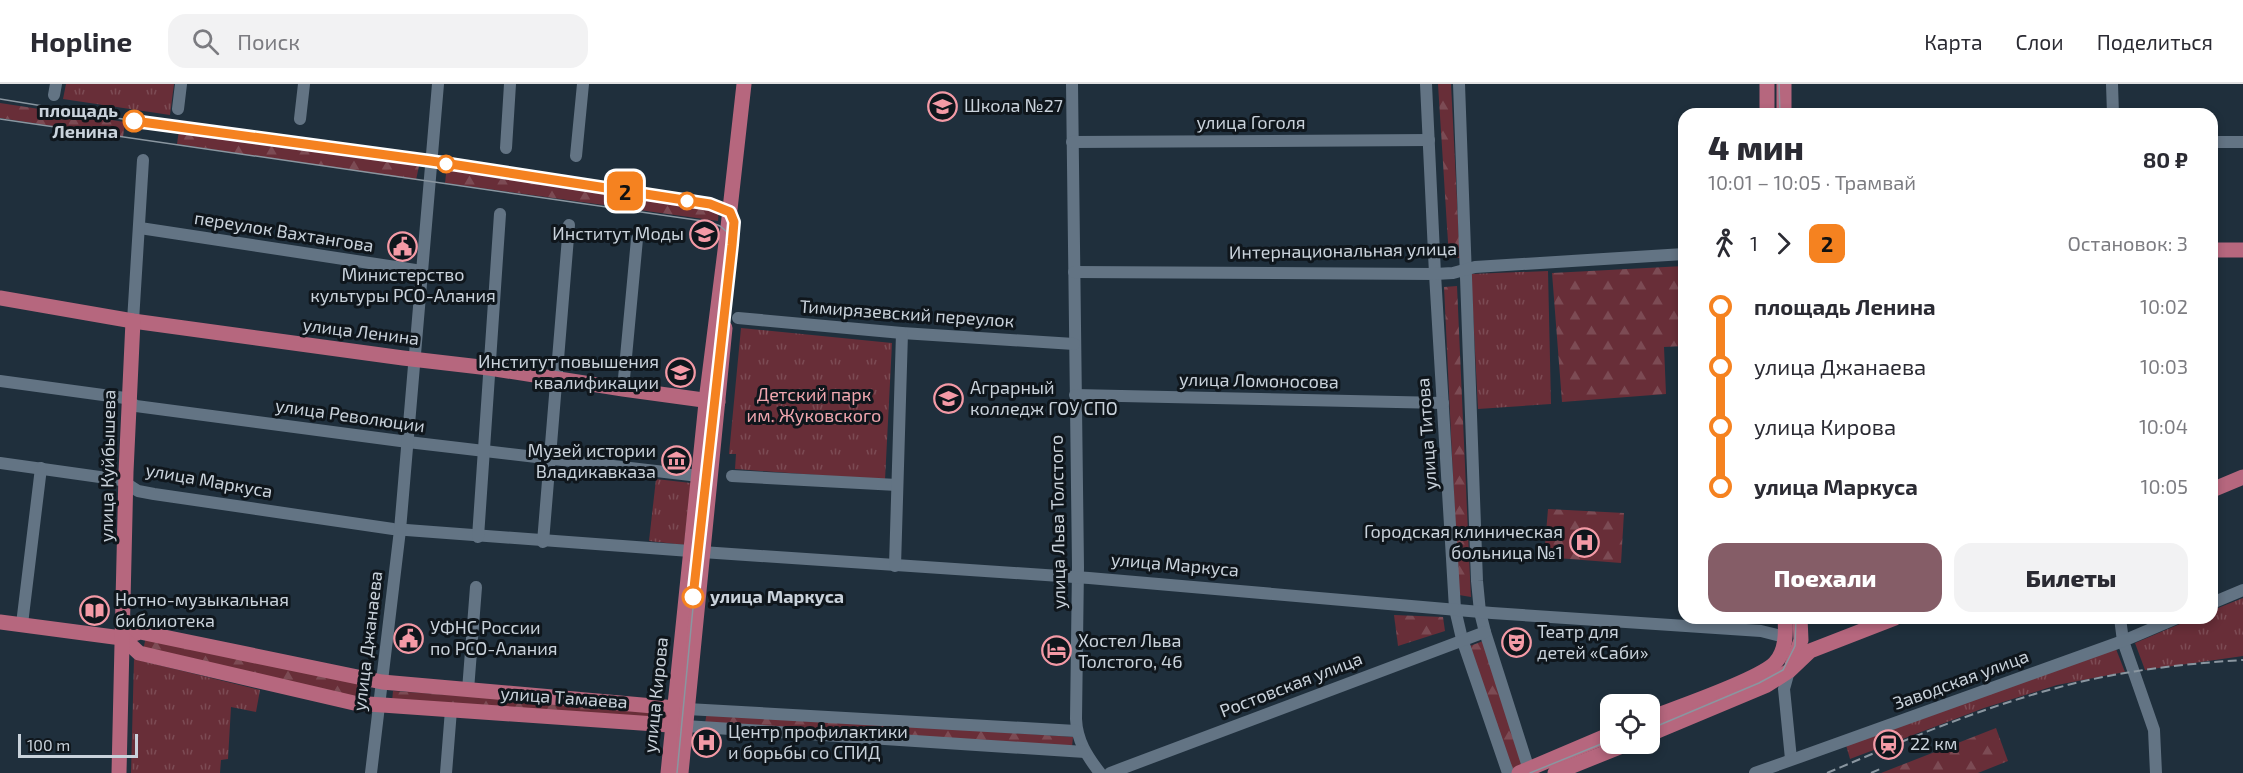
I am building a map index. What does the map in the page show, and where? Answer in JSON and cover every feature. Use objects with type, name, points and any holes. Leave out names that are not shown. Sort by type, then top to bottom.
[{"type":"main road","name":"улица Кирова","points":[[668,773],[681,708],[744,84]]},
{"type":"main road","name":"улица Кирова","points":[[696,552],[699,476],[712,401],[753,84]]},
{"type":"main road","points":[[1767,84],[1767,108]]},
{"type":"main road","points":[[1784,84],[1784,108]]},
{"type":"main road","points":[[2218,250],[2243,250]]},
{"type":"main road","name":"улица Ленина","points":[[0,298],[133,321],[489,368],[623,390],[712,401]]},
{"type":"main road","name":"улица Куйбышева","points":[[119,773],[128,402],[133,321]]},
{"type":"main road","points":[[2218,487],[2243,477]]},
{"type":"main road","name":"улица Тамаева","points":[[0,621],[123,638],[144,633],[382,682],[681,708]]},
{"type":"main road","points":[[1660,714],[1756,675],[1775,663],[1785,638],[1785,624]]},
{"type":"main road","points":[[1789,671],[1801,640],[1800,624]]},
{"type":"main road","points":[[1660,731],[1767,685],[1789,671],[1809,651],[1880,624]]},
{"type":"main road","name":"улица Тамаева","points":[[123,638],[141,653],[354,703],[679,726]]},
{"type":"main road","name":"улица Маркуса","points":[[1785,638],[1828,644]]},
{"type":"main road","name":"улица Кирова","points":[[679,726],[681,773]]},
{"type":"main road","points":[[1526,772],[1600,739]]},
{"type":"main road","points":[[1555,773],[1581,768],[1608,754]]},
{"type":"street","points":[[178,109],[181,84]]},
{"type":"street","points":[[300,119],[304,84]]},
{"type":"street","name":"улица Джанаева","points":[[371,773],[400,530],[438,84]]},
{"type":"street","points":[[506,148],[510,84]]},
{"type":"street","points":[[576,156],[583,84]]},
{"type":"street","name":"улица Льва Толстого","points":[[1071,84],[1078,577],[1076,731],[1085,752],[1100,773]]},
{"type":"street","name":"улица Титова","points":[[1426,84],[1455,609],[1462,639],[1508,773]]},
{"type":"street","points":[[1459,84],[1480,612],[1526,772]]},
{"type":"street","points":[[2112,84],[2113,108]]},
{"type":"street","name":"улица Гоголя","points":[[1072,142],[1429,140]]},
{"type":"street","points":[[2218,142],[2243,142]]},
{"type":"street","name":"улица Куйбышева","points":[[133,321],[143,160]]},
{"type":"street","points":[[478,537],[500,214]]},
{"type":"street","points":[[543,542],[569,225]]},
{"type":"street","name":"переулок Вахтангова","points":[[140,228],[422,271]]},
{"type":"street","points":[[623,390],[637,239]]},
{"type":"street","name":"Интернациональная улица","points":[[1074,272],[1435,273],[1678,254]]},
{"type":"street","name":"Тимирязевский переулок","points":[[738,318],[902,333],[1074,344]]},
{"type":"street","points":[[894,566],[902,333]]},
{"type":"street","name":"улица Революции","points":[[0,381],[125,398],[136,406],[408,442],[699,476]]},
{"type":"street","name":"улица Ломоносова","points":[[1075,395],[1443,403]]},
{"type":"street","name":"улица Маркуса","points":[[0,463],[121,480],[146,493],[400,530],[543,542],[1078,577],[1480,612],[1761,631],[1785,638]]},
{"type":"street","points":[[22,624],[40,468]]},
{"type":"street","points":[[732,476],[897,485]]},
{"type":"street","points":[[468,690],[476,587]]},
{"type":"street","points":[[2218,600],[2243,590]]},
{"type":"street","points":[[2121,624],[2123,641],[2151,719],[2156,744],[2156,773]]},
{"type":"street","name":"Заводская улица","points":[[1755,773],[2123,641],[2163,624]]},
{"type":"street","name":"Ростовская улица","points":[[1110,773],[1485,632]]},
{"type":"street","points":[[1789,671],[1784,689],[1791,759]]},
{"type":"street","name":"улица Тамаева","points":[[681,708],[1076,731]]},
{"type":"street","points":[[446,773],[451,710]]},
{"type":"street","name":"улица Тамаева","points":[[679,726],[1085,752]]},
{"type":"green space","name":"площадь Ленина","points":[[66,84],[174,84],[170,115],[63,99]]},
{"type":"green space","points":[[1438,84],[1451,84],[1460,258],[1449,258]]},
{"type":"green space","points":[[0,103],[125,122],[123,137],[0,118]]},
{"type":"green space","points":[[179,130],[419,166],[416,180],[177,144]]},
{"type":"green space","points":[[447,166],[719,209],[718,221],[445,183]]},
{"type":"green space","points":[[1678,266],[1678,346],[1664,347],[1666,394],[1562,402],[1552,273]]},
{"type":"green space","points":[[1548,271],[1551,404],[1478,409],[1471,274]]},
{"type":"green space","points":[[1457,286],[1471,597],[1459,595],[1444,287]]},
{"type":"green space","name":"Детский парк им. Жуковского","points":[[741,328],[892,343],[885,480],[735,469],[736,454],[729,454]]},
{"type":"green space","points":[[656,479],[691,483],[684,545],[649,541]]},
{"type":"green space","points":[[1548,509],[1624,513],[1621,563],[1544,557]]},
{"type":"green space","points":[[2243,598],[2243,656],[2145,670],[2135,643],[2180,624],[2218,624],[2218,608]]},
{"type":"green space","points":[[1394,615],[1443,617],[1445,631],[1398,646]]},
{"type":"green space","points":[[146,636],[361,683],[361,698],[143,651]]},
{"type":"green space","points":[[1483,641],[1523,766],[1510,772],[1470,646]]},
{"type":"green space","points":[[2116,649],[2125,672],[2057,685],[1984,708],[1850,759],[1846,745]]},
{"type":"green space","points":[[134,659],[260,690],[256,712],[231,707],[228,759],[221,760],[220,773],[131,773]]},
{"type":"green space","points":[[393,691],[667,710],[666,721],[392,702]]},
{"type":"green space","points":[[707,712],[1073,737],[1072,747],[705,723]]},
{"type":"green space","points":[[1996,728],[2008,761],[1978,773],[1881,773]]},
{"type":"tram line","points":[[1779,84],[1780,108]]},
{"type":"tram line","points":[[0,99],[147,123],[431,161],[710,204],[730,212],[734,222],[732,245],[713,401],[677,773]]},
{"type":"tram line","points":[[0,119],[710,222],[727,232],[728,244]]},
{"type":"tram line","name":"2","points":[[134,121],[431,161],[710,204],[730,212],[734,222],[732,245],[693,597]]},
{"type":"tram line","points":[[1660,725],[1759,683],[1783,670],[1795,646],[1796,624]]},
{"type":"tram line","points":[[1530,773],[1600,744]]},
{"type":"railway","points":[[1827,773],[1965,717],[2049,690],[2097,678],[2145,670],[2243,660]]},
{"type":"railway","points":[[1871,773],[1880,769]]},
{"type":"place","name":"Школа №27","points":[[943,106]]},
{"type":"place","name":"площадь Ленина","points":[[134,121]]},
{"type":"place","name":"Институт Моды","points":[[705,234]]},
{"type":"place","name":"Министерство культуры РСО-Алания","points":[[403,246]]},
{"type":"place","name":"Институт повышения квалификации","points":[[680,372]]},
{"type":"place","name":"Аграрный колледж ГОУ СПО","points":[[949,398]]},
{"type":"place","name":"Музей истории Владикавказа","points":[[677,461]]},
{"type":"place","name":"Городская клиническая больница №1","points":[[1584,542]]},
{"type":"place","name":"улица Маркуса","points":[[693,597]]},
{"type":"place","name":"Нотно-музыкальная библиотека","points":[[94,610]]},
{"type":"place","name":"УФНС России по РСО-Алания","points":[[409,638]]},
{"type":"place","name":"Театр для детей «Саби»","points":[[1516,642]]},
{"type":"place","name":"Хостел Льва Толстого, 46","points":[[1057,651]]},
{"type":"place","name":"Центр профилактики и борьбы со СПИД","points":[[707,742]]},
{"type":"place","name":"22 км","points":[[1889,744]]}]
